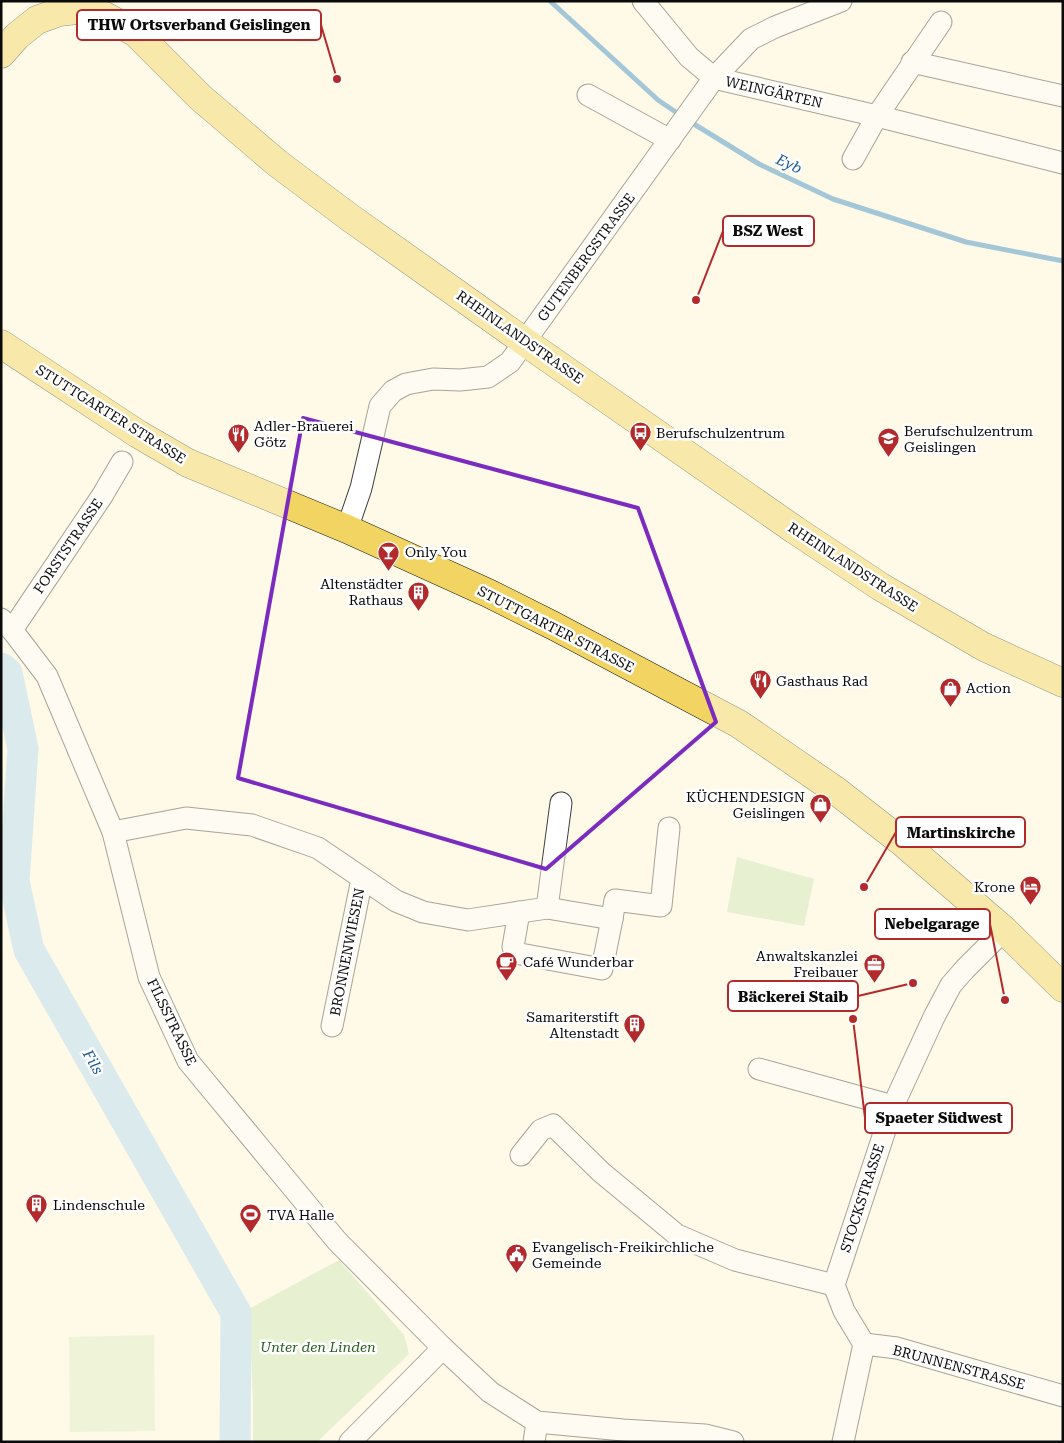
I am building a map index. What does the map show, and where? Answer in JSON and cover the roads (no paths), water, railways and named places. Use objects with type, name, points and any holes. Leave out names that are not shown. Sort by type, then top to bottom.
[{"type":"main road","name":"RHEINLANDSTRASSE","points":[[1,54],[17,36],[38,20],[78,6],[105,16],[136,33],[201,98],[277,163],[349,217],[525,342],[795,530],[881,587],[984,647],[1063,683]]},
{"type":"main road","name":"STUTTGARTER STRASSE","points":[[1,344],[138,434],[188,463],[347,529],[514,605],[738,724],[835,790],[902,842],[1004,930],[1063,988]]},
{"type":"street","name":"WEINGÄRTEN","points":[[643,1],[710,85],[877,116],[1063,163]]},
{"type":"street","name":"GUTENBERGSTRASSE","points":[[347,529],[361,488],[380,406],[393,391],[406,384],[433,379],[460,380],[488,377],[510,362],[710,85],[751,40],[775,27],[841,1]]},
{"type":"street","points":[[853,159],[877,116],[941,22]]},
{"type":"street","points":[[912,62],[1063,96]]},
{"type":"street","points":[[588,95],[673,136]]},
{"type":"street","name":"FORSTSTRASSE","points":[[7,624],[102,496],[122,462]]},
{"type":"street","name":"FILSSTRASSE","points":[[7,624],[48,676],[113,832],[149,977],[188,1061],[337,1241],[444,1348],[536,1432]]},
{"type":"street","points":[[547,908],[561,803]]},
{"type":"street","name":"BRONNENWIESEN","points":[[113,832],[186,818],[252,826],[318,848],[396,901],[423,912],[468,920],[547,908],[612,919]]},
{"type":"street","points":[[519,912],[513,948],[516,954],[602,969],[615,900],[661,906],[669,828]]},
{"type":"street","name":"BRONNENWIESEN","points":[[332,1026],[362,879]]},
{"type":"street","name":"STOCKSTRASSE","points":[[834,1285],[893,1106],[934,1017],[951,985],[1004,930]]},
{"type":"street","points":[[759,1069],[893,1106]]},
{"type":"street","points":[[520,1155],[541,1130],[554,1125],[601,1172],[677,1235],[736,1260],[834,1285],[844,1311],[864,1344],[843,1442]]},
{"type":"street","name":"BRUNNENSTRASSE","points":[[864,1344],[898,1348],[1063,1396]]},
{"type":"street","points":[[350,1442],[444,1348]]},
{"type":"street","points":[[536,1432],[623,1430],[705,1436],[733,1442]]},
{"type":"waterway","name":"Eyb","points":[[550,1],[658,100],[680,115]]},
{"type":"waterway","name":"Eyb","points":[[689,121],[759,164],[833,199],[966,242],[1063,261]]},
{"type":"waterway","name":"Fils","points":[[1,668],[7,673],[23,749],[14,881],[29,950],[236,1313],[235,1442]]},
{"type":"place","name":"THW Ortsverband Geislingen","points":[[337,79]]},
{"type":"place","name":"BSZ West","points":[[696,300]]},
{"type":"place","name":"Berufschulzentrum","points":[[640,452]]},
{"type":"place","name":"Adler-Brauerei Götz","points":[[238,453]]},
{"type":"place","name":"Berufschulzentrum Geislingen","points":[[888,458]]},
{"type":"place","name":"Only You","points":[[389,571]]},
{"type":"place","name":"Altenstädter Rathaus","points":[[419,611]]},
{"type":"place","name":"Gasthaus Rad","points":[[760,700]]},
{"type":"place","name":"Action","points":[[950,707]]},
{"type":"place","name":"KÜCHENDESIGN Geislingen","points":[[821,824]]},
{"type":"place","name":"Martinskirche","points":[[864,887]]},
{"type":"place","name":"Krone","points":[[1031,906]]},
{"type":"place","name":"Café Wunderbar","points":[[507,981]]},
{"type":"place","name":"Anwaltskanzlei Freibauer","points":[[874,983]]},
{"type":"place","name":"Bäckerei Staib","points":[[913,983]]},
{"type":"place","name":"Nebelgarage","points":[[1005,1000]]},
{"type":"place","name":"Spaeter Südwest","points":[[853,1019]]},
{"type":"place","name":"Samariterstift Altenstadt","points":[[635,1044]]},
{"type":"place","name":"Lindenschule","points":[[37,1224]]},
{"type":"place","name":"TVA Halle","points":[[251,1234]]},
{"type":"place","name":"Evangelisch-Freikirchliche Gemeinde","points":[[516,1274]]},
{"type":"park label","name":"Unter den Linden","points":[[318,1347]]}]
